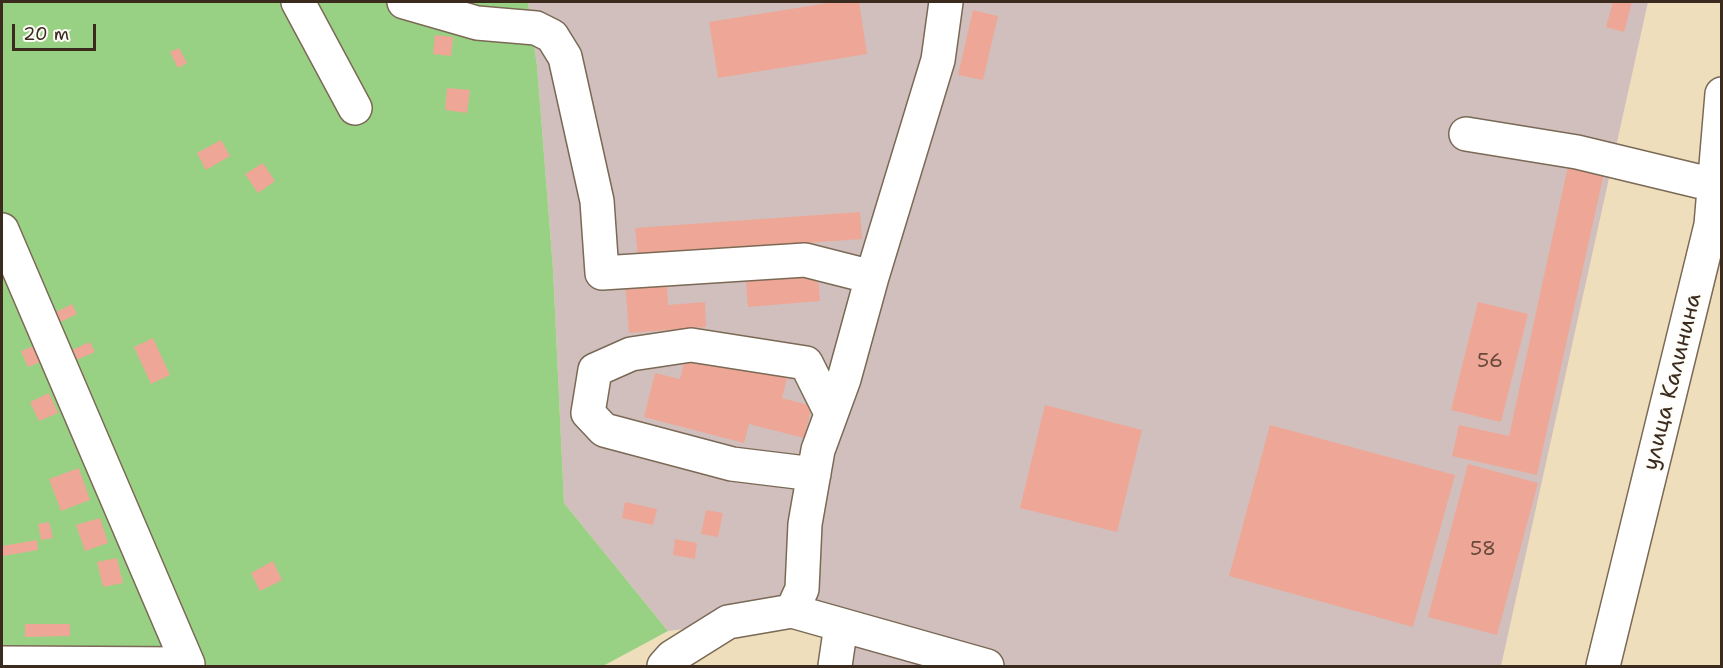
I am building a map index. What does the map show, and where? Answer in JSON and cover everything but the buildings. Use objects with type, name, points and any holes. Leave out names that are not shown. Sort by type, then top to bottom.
[{"type":"street","points":[[298,2],[355,108]]},
{"type":"street","points":[[404,2],[477,23],[536,28],[552,36],[565,57],[597,201],[602,273],[805,260],[872,277]]},
{"type":"street","points":[[792,610],[802,588],[806,524],[818,450],[844,380],[872,277],[938,60],[946,2]]},
{"type":"street","name":"улица Калинина","points":[[1603,666],[1716,225],[1714,185],[1720,140],[1722,94]]},
{"type":"street","points":[[1466,134],[1577,152],[1714,185]]},
{"type":"street","points":[[2,230],[188,665],[2,663]]},
{"type":"street","points":[[814,474],[732,464],[604,430],[588,412],[595,370],[632,354],[691,345],[806,363],[831,413]]},
{"type":"street","points":[[664,666],[672,657],[728,622],[792,610],[987,666]]},
{"type":"street","points":[[835,666],[841,625]]},
{"type":"shaded area","points":[[528,2],[1648,2],[1501,666],[830,666],[837,611],[668,631],[564,503],[553,269],[537,66]]},
{"type":"green space","points":[[2,2],[528,2],[537,66],[553,269],[564,503],[668,631],[603,666],[2,666]]}]
